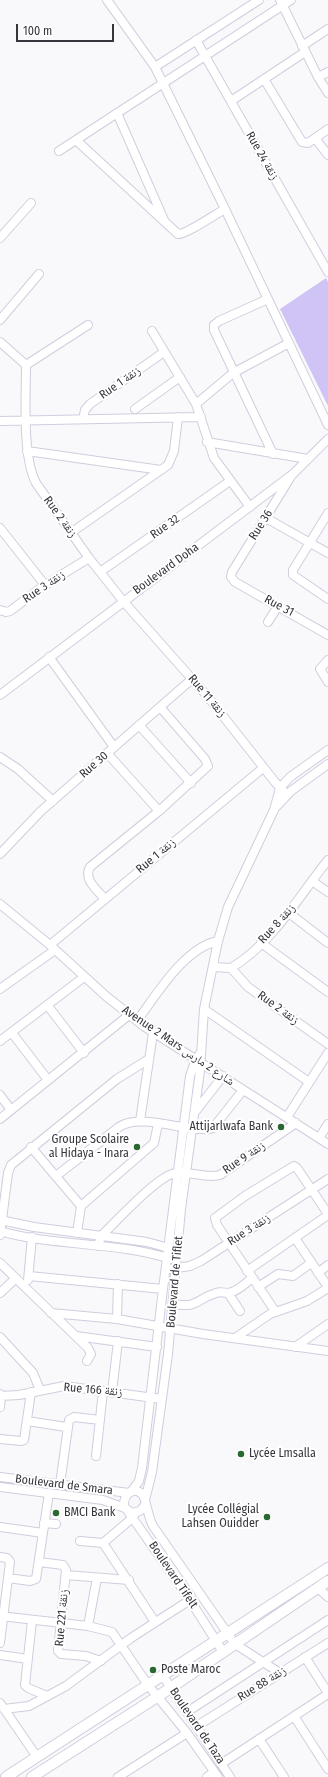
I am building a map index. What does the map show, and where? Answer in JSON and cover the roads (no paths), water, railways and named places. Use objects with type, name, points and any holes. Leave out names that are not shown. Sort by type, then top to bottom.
[{"type":"main road","points":[[6,1777],[328,1568]]},
{"type":"main road","points":[[35,1776],[158,1697],[328,1581]]},
{"type":"street","points":[[107,0],[155,67],[290,343],[328,425]]},
{"type":"street","points":[[155,67],[259,0]]},
{"type":"street","points":[[59,151],[205,56],[281,3],[291,0]]},
{"type":"street","points":[[281,3],[318,77],[328,93]]},
{"type":"street","points":[[231,101],[264,79],[328,30]]},
{"type":"street","name":"Rue 24 زنقة","points":[[196,40],[328,271]]},
{"type":"street","points":[[318,77],[328,72]]},
{"type":"street","points":[[264,79],[301,141],[306,143],[328,129]]},
{"type":"street","points":[[117,113],[165,223]]},
{"type":"street","points":[[315,138],[328,155]]},
{"type":"street","points":[[76,140],[175,233],[184,234],[225,209]]},
{"type":"street","points":[[0,238],[31,203]]},
{"type":"street","points":[[0,320],[39,274]]},
{"type":"street","points":[[268,299],[214,325],[214,330],[274,454]]},
{"type":"street","points":[[0,342],[26,365],[88,325]]},
{"type":"street","points":[[152,331],[196,404],[207,442],[214,458],[250,507]]},
{"type":"street","points":[[196,404],[234,373],[290,343]]},
{"type":"street","name":"Rue 1 زنقة","points":[[83,419],[85,410],[90,404],[164,352]]},
{"type":"street","name":"Rue 2 زنقة","points":[[26,365],[27,451],[31,474],[36,484],[72,532],[89,558],[123,601]]},
{"type":"street","points":[[135,409],[180,377]]},
{"type":"street","points":[[72,532],[168,465],[174,451],[178,417]]},
{"type":"street","points":[[0,421],[201,417]]},
{"type":"street","name":"Boulevard Doha","points":[[0,695],[293,474],[328,439]]},
{"type":"street","points":[[207,442],[308,459]]},
{"type":"street","points":[[27,451],[161,470]]},
{"type":"street","name":"Rue 36","points":[[231,577],[232,572],[293,474]]},
{"type":"street","name":"Rue 32","points":[[100,572],[230,481]]},
{"type":"street","points":[[328,514],[293,570],[293,575],[328,599]]},
{"type":"street","points":[[266,518],[328,553]]},
{"type":"street","points":[[0,528],[45,585]]},
{"type":"street","name":"Rue 3 زنقة","points":[[0,610],[6,612],[10,611],[45,585],[89,558]]},
{"type":"street","name":"Rue 31","points":[[231,577],[235,582],[328,635]]},
{"type":"street","name":"Rue 11 زنقة","points":[[123,601],[192,679],[263,768],[287,795]]},
{"type":"street","points":[[268,622],[278,606]]},
{"type":"street","points":[[49,657],[114,747]]},
{"type":"street","points":[[328,660],[320,669],[328,682]]},
{"type":"street","name":"Rue 30","points":[[0,854],[53,801],[192,679]]},
{"type":"street","points":[[104,899],[88,878],[88,870],[159,811],[205,770],[208,764],[160,707]]},
{"type":"street","points":[[138,726],[191,782]]},
{"type":"street","points":[[199,1058],[204,1009],[218,941],[230,901],[274,810],[280,788],[290,778],[328,750]]},
{"type":"street","points":[[107,753],[159,811]]},
{"type":"street","points":[[0,757],[18,769],[53,801]]},
{"type":"street","points":[[274,810],[287,795],[328,764]]},
{"type":"street","name":"Rue 1 زنقة","points":[[0,990],[53,948],[104,899],[263,768]]},
{"type":"street","name":"Rue 8 زنقة","points":[[231,968],[261,943],[289,913],[328,860]]},
{"type":"street","points":[[312,881],[328,892]]},
{"type":"street","name":"Avenue 2 Mars شارع 2 مارس","points":[[0,904],[53,948],[129,1016],[153,1033],[199,1058],[223,1076],[328,1144]]},
{"type":"street","points":[[289,913],[328,943]]},
{"type":"street","points":[[137,1021],[187,958],[202,946],[218,941]]},
{"type":"street","points":[[261,943],[328,992]]},
{"type":"street","points":[[213,967],[231,968]]},
{"type":"street","name":"Rue 2 زنقة","points":[[231,968],[248,987],[328,1044]]},
{"type":"street","points":[[0,1041],[48,1006],[84,977]]},
{"type":"street","points":[[48,1006],[84,1053]]},
{"type":"street","points":[[204,1009],[309,1082]]},
{"type":"street","points":[[0,1119],[129,1016]]},
{"type":"street","points":[[12,1032],[48,1080]]},
{"type":"street","points":[[140,1121],[153,1033]]},
{"type":"street","points":[[287,1117],[328,1053]]},
{"type":"street","name":"Boulevard de Tiflet","points":[[188,1128],[194,1112],[199,1058]]},
{"type":"street","name":"Boulevard de Tiflet","points":[[130,1492],[141,1475],[160,1327],[165,1269],[182,1173],[188,1128],[190,1076],[199,1058]]},
{"type":"street","points":[[149,1059],[124,1074],[31,1147],[9,1168],[0,1232],[141,1251],[167,1257],[175,1264]]},
{"type":"street","points":[[194,1112],[223,1076]]},
{"type":"street","points":[[56,1176],[124,1123],[140,1121],[209,1130],[215,1127],[244,1090]]},
{"type":"street","points":[[0,1095],[11,1110]]},
{"type":"street","name":"Rue 9 زنقة","points":[[182,1173],[211,1176],[220,1175],[296,1123]]},
{"type":"street","points":[[77,1233],[81,1206],[153,1144],[156,1140],[158,1124]]},
{"type":"street","points":[[319,1138],[328,1124]]},
{"type":"street","points":[[31,1147],[81,1206]]},
{"type":"street","points":[[247,1270],[328,1214],[296,1166],[288,1168],[216,1217],[216,1223],[258,1287],[275,1311]]},
{"type":"street","points":[[98,1246],[101,1236],[162,1178],[182,1173]]},
{"type":"street","name":"Boulevard de Tiflet","points":[[145,1502],[152,1477],[171,1329],[182,1173]]},
{"type":"street","name":"Rue 3 زنقة","points":[[165,1269],[175,1264],[195,1264],[328,1179]]},
{"type":"street","points":[[1,1221],[147,1242],[177,1250]]},
{"type":"street","points":[[26,1289],[29,1276],[32,1237]]},
{"type":"street","points":[[236,1338],[275,1311],[307,1301],[328,1288],[294,1238]]},
{"type":"street","points":[[0,1263],[76,1336],[90,1352],[87,1360]]},
{"type":"street","points":[[258,1287],[278,1274],[293,1276],[311,1263]]},
{"type":"street","points":[[318,1272],[328,1265]]},
{"type":"street","points":[[29,1276],[163,1289]]},
{"type":"street","points":[[0,1293],[16,1278]]},
{"type":"street","points":[[172,1304],[192,1305],[217,1292],[228,1293],[252,1278]]},
{"type":"street","points":[[117,1319],[118,1284]]},
{"type":"street","points":[[228,1293],[240,1311]]},
{"type":"street","points":[[51,1312],[117,1319],[171,1329],[328,1351]]},
{"type":"street","points":[[295,1347],[328,1324]]},
{"type":"street","points":[[76,1336],[157,1347]]},
{"type":"street","points":[[0,1338],[33,1374],[36,1391],[22,1441],[0,1438]]},
{"type":"street","points":[[112,1392],[118,1341]]},
{"type":"street","name":"Rue 166 زنقة","points":[[0,1396],[64,1386],[162,1399]]},
{"type":"street","points":[[96,1456],[103,1391]]},
{"type":"street","points":[[0,1396],[0,1407]]},
{"type":"street","points":[[60,1484],[66,1427],[69,1420],[72,1418],[100,1420]]},
{"type":"street","points":[[27,1421],[66,1427]]},
{"type":"street","name":"Boulevard de Smara","points":[[0,1477],[130,1492]]},
{"type":"street","name":"Boulevard de Smara","points":[[0,1487],[103,1500],[130,1512]]},
{"type":"street","points":[[103,1543],[130,1512],[143,1510],[145,1502],[140,1492],[130,1492],[124,1500],[130,1512]]},
{"type":"street","points":[[8,1578],[30,1581],[36,1579],[49,1493]]},
{"type":"street","name":"Boulevard Tifelt","points":[[145,1502],[153,1526],[228,1634]]},
{"type":"street","name":"Boulevard Tifelt","points":[[130,1512],[190,1600],[216,1642]]},
{"type":"street","points":[[44,1523],[56,1524]]},
{"type":"street","points":[[0,1527],[43,1533]]},
{"type":"street","points":[[80,1541],[103,1543]]},
{"type":"street","points":[[103,1543],[155,1622]]},
{"type":"street","points":[[0,1557],[9,1559],[10,1562],[1,1617],[0,1643]]},
{"type":"street","name":"Rue 221 زنقة","points":[[39,1562],[63,1565],[65,1568],[66,1575],[58,1650],[59,1653],[86,1656],[101,1661]]},
{"type":"street","points":[[66,1575],[128,1580]]},
{"type":"street","points":[[88,1626],[97,1578]]},
{"type":"street","points":[[318,1588],[328,1596]]},
{"type":"street","points":[[2,1706],[28,1706],[48,1696],[77,1679],[121,1645],[190,1600]]},
{"type":"street","name":"Boulevard de Taza","points":[[1,1617],[88,1626],[112,1632],[148,1685],[187,1733],[216,1774]]},
{"type":"street","points":[[187,1712],[328,1620]]},
{"type":"street","points":[[32,1621],[26,1687],[48,1696]]},
{"type":"street","points":[[228,1634],[235,1644],[280,1673]]},
{"type":"street","points":[[216,1642],[223,1652]]},
{"type":"street","name":"Rue 88 زنقة","points":[[197,1726],[328,1643]]},
{"type":"street","points":[[0,1655],[28,1659]]},
{"type":"street","points":[[222,1764],[328,1694],[305,1657]]},
{"type":"street","name":"Boulevard de Taza","points":[[163,1676],[230,1777]]},
{"type":"street","points":[[2,1706],[37,1758]]},
{"type":"street","points":[[294,1716],[328,1769]]},
{"type":"street","points":[[118,1777],[187,1733]]},
{"type":"street","points":[[259,1739],[284,1777]]},
{"type":"street","points":[[207,1777],[216,1774]]},
{"type":"place","name":"Attijarlwafa Bank","points":[[281,1127]]},
{"type":"place","name":"Groupe Scolaire al Hidaya - Inara","points":[[137,1147]]},
{"type":"place","name":"Lycée Lmsalla","points":[[241,1454]]},
{"type":"place","name":"BMCI Bank","points":[[56,1513]]},
{"type":"place","name":"Lycée Collégial Lahsen Ouidder","points":[[267,1517]]},
{"type":"place","name":"Poste Maroc","points":[[153,1670]]}]
